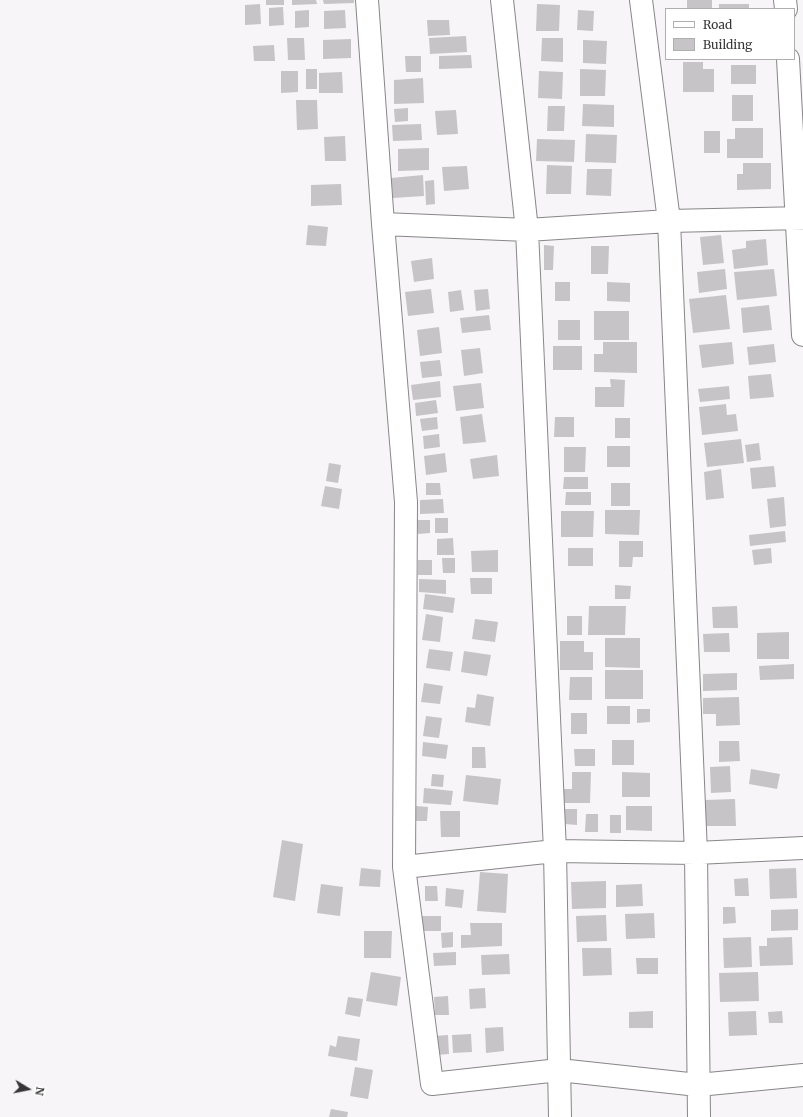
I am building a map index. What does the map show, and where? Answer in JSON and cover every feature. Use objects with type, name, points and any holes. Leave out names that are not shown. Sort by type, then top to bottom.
[{"type":"street","points":[[367,0],[383,224],[406,502],[404,867],[432,1084],[559,1070],[698,1085],[803,1075]]},
{"type":"street","points":[[502,0],[527,230],[555,851],[560,1117]]},
{"type":"street","points":[[641,0],[669,221],[696,853],[698,1117]]},
{"type":"street","points":[[788,60],[799,218],[803,335]]},
{"type":"street","points":[[383,224],[527,230],[669,221],[799,218]]},
{"type":"street","points":[[404,867],[555,851],[696,853],[803,848]]},
{"type":"building","points":[[266,0],[284,0],[284,5],[266,5]]},
{"type":"building","points":[[292,0],[316,0],[317,4],[292,5]]},
{"type":"building","points":[[323,0],[354,0],[354,3],[324,4]]},
{"type":"building","points":[[687,0],[712,0],[712,8],[687,8]]},
{"type":"building","points":[[260,4],[261,24],[245,25],[245,5]]},
{"type":"building","points":[[537,4],[560,5],[559,31],[536,31]]},
{"type":"building","points":[[719,4],[749,4],[749,8],[719,8]]},
{"type":"building","points":[[283,7],[284,25],[269,26],[269,8]]},
{"type":"building","points":[[309,10],[309,27],[295,28],[295,11]]},
{"type":"building","points":[[345,10],[346,28],[324,29],[324,11]]},
{"type":"building","points":[[578,10],[594,11],[593,31],[577,30]]},
{"type":"building","points":[[427,20],[449,20],[450,35],[428,36]]},
{"type":"building","points":[[466,36],[467,52],[430,54],[429,38]]},
{"type":"building","points":[[287,38],[304,38],[305,60],[288,60]]},
{"type":"building","points":[[542,38],[563,38],[563,62],[541,61]]},
{"type":"building","points":[[351,39],[351,58],[323,59],[323,40]]},
{"type":"building","points":[[583,40],[607,41],[606,64],[583,63]]},
{"type":"building","points":[[274,45],[275,61],[254,61],[253,46]]},
{"type":"building","points":[[471,55],[472,68],[439,69],[439,56]]},
{"type":"building","points":[[405,56],[421,56],[421,72],[406,72]]},
{"type":"building","points":[[683,62],[703,62],[703,69],[714,69],[714,92],[683,92]]},
{"type":"building","points":[[731,65],[756,65],[756,84],[731,84]]},
{"type":"building","points":[[306,69],[317,69],[317,89],[306,89]]},
{"type":"building","points":[[580,69],[606,70],[605,96],[580,96]]},
{"type":"building","points":[[281,71],[298,71],[298,92],[281,93]]},
{"type":"building","points":[[539,71],[563,72],[562,99],[538,98]]},
{"type":"building","points":[[342,72],[343,93],[319,93],[319,73]]},
{"type":"building","points":[[423,78],[424,103],[394,104],[394,80]]},
{"type":"building","points":[[732,95],[753,95],[753,121],[732,121]]},
{"type":"building","points":[[296,100],[317,100],[318,129],[297,130]]},
{"type":"building","points":[[583,104],[614,105],[614,127],[582,126]]},
{"type":"building","points":[[548,106],[565,106],[564,131],[547,131]]},
{"type":"building","points":[[408,108],[408,121],[395,122],[394,109]]},
{"type":"building","points":[[456,110],[458,134],[437,135],[435,111]]},
{"type":"building","points":[[421,124],[422,140],[393,141],[392,125]]},
{"type":"building","points":[[735,128],[763,128],[763,158],[727,158],[727,139],[735,139]]},
{"type":"building","points":[[704,131],[720,131],[720,153],[704,153]]},
{"type":"building","points":[[586,134],[617,135],[616,163],[585,162]]},
{"type":"building","points":[[345,136],[346,161],[325,161],[324,137]]},
{"type":"building","points":[[537,139],[575,140],[574,162],[536,161]]},
{"type":"building","points":[[429,148],[429,170],[398,171],[398,149]]},
{"type":"building","points":[[743,163],[771,163],[771,189],[737,190],[737,174],[743,174]]},
{"type":"building","points":[[547,165],[572,166],[571,194],[546,194]]},
{"type":"building","points":[[467,166],[469,189],[444,191],[442,167]]},
{"type":"building","points":[[587,169],[612,169],[611,196],[586,195]]},
{"type":"building","points":[[423,175],[424,196],[393,198],[391,178]]},
{"type":"building","points":[[434,180],[435,204],[426,205],[425,181]]},
{"type":"building","points":[[341,184],[342,205],[311,206],[311,185]]},
{"type":"building","points":[[308,225],[328,227],[326,246],[306,245]]},
{"type":"building","points":[[721,235],[724,263],[703,265],[700,237]]},
{"type":"building","points":[[766,239],[768,265],[734,269],[732,250],[746,248],[746,241]]},
{"type":"building","points":[[544,245],[554,246],[553,270],[544,270]]},
{"type":"building","points":[[591,246],[609,246],[608,274],[591,274]]},
{"type":"building","points":[[432,258],[434,279],[414,282],[411,261]]},
{"type":"building","points":[[725,269],[727,289],[699,293],[697,272]]},
{"type":"building","points":[[774,269],[777,296],[737,300],[734,272]]},
{"type":"building","points":[[555,282],[570,282],[570,301],[555,301]]},
{"type":"building","points":[[607,282],[630,283],[630,302],[607,301]]},
{"type":"building","points":[[431,289],[434,313],[408,316],[405,292]]},
{"type":"building","points":[[488,289],[490,309],[476,311],[474,290]]},
{"type":"building","points":[[461,290],[464,310],[450,312],[448,292]]},
{"type":"building","points":[[726,295],[730,329],[693,333],[689,299]]},
{"type":"building","points":[[769,305],[772,330],[743,333],[741,308]]},
{"type":"building","points":[[594,311],[629,311],[629,340],[594,340]]},
{"type":"building","points":[[489,315],[491,330],[462,333],[460,318]]},
{"type":"building","points":[[558,320],[580,320],[580,340],[558,340]]},
{"type":"building","points":[[439,327],[442,353],[420,356],[417,330]]},
{"type":"building","points":[[603,342],[637,342],[637,373],[594,372],[594,354],[603,354]]},
{"type":"building","points":[[732,342],[734,364],[702,368],[699,345]]},
{"type":"building","points":[[774,344],[776,362],[749,365],[747,347]]},
{"type":"building","points":[[553,346],[582,346],[582,370],[553,370]]},
{"type":"building","points":[[480,348],[483,373],[464,376],[461,350]]},
{"type":"building","points":[[440,360],[442,376],[422,378],[420,362]]},
{"type":"building","points":[[771,374],[774,397],[750,399],[748,376]]},
{"type":"building","points":[[610,379],[625,380],[624,407],[595,407],[595,387],[611,387]]},
{"type":"building","points":[[440,381],[441,397],[413,400],[411,385]]},
{"type":"building","points":[[481,383],[484,408],[456,411],[453,386]]},
{"type":"building","points":[[729,386],[730,399],[700,402],[698,389]]},
{"type":"building","points":[[436,400],[438,413],[416,416],[415,403]]},
{"type":"building","points":[[726,404],[727,415],[736,414],[738,431],[702,435],[699,407]]},
{"type":"building","points":[[482,414],[486,442],[463,444],[460,417]]},
{"type":"building","points":[[437,417],[438,429],[422,431],[420,419]]},
{"type":"building","points":[[555,417],[574,417],[574,437],[554,437]]},
{"type":"building","points":[[615,418],[630,418],[630,438],[615,438]]},
{"type":"building","points":[[439,434],[440,447],[424,449],[423,436]]},
{"type":"building","points":[[741,439],[744,463],[707,467],[704,443]]},
{"type":"building","points":[[759,443],[761,460],[747,462],[745,445]]},
{"type":"building","points":[[607,446],[630,446],[630,467],[607,467]]},
{"type":"building","points":[[564,447],[586,447],[585,472],[564,472]]},
{"type":"building","points":[[445,453],[447,472],[426,475],[424,456]]},
{"type":"building","points":[[497,455],[499,476],[473,479],[470,459]]},
{"type":"building","points":[[329,463],[341,465],[338,483],[326,481]]},
{"type":"building","points":[[774,466],[776,487],[752,489],[750,468]]},
{"type":"building","points":[[721,469],[724,498],[706,500],[704,472]]},
{"type":"building","points":[[564,477],[588,477],[588,489],[563,489]]},
{"type":"building","points":[[426,483],[440,483],[441,495],[426,495]]},
{"type":"building","points":[[611,483],[630,483],[630,506],[611,506]]},
{"type":"building","points":[[325,486],[342,489],[339,509],[321,506]]},
{"type":"building","points":[[566,492],[591,492],[591,505],[565,505]]},
{"type":"building","points":[[784,497],[786,526],[770,528],[767,499]]},
{"type":"building","points":[[443,499],[444,513],[420,514],[420,500]]},
{"type":"building","points":[[605,510],[640,510],[639,535],[605,534]]},
{"type":"building","points":[[561,511],[594,511],[593,537],[561,537]]},
{"type":"building","points":[[435,518],[448,518],[448,533],[435,533]]},
{"type":"building","points":[[417,520],[430,520],[430,533],[418,534]]},
{"type":"building","points":[[785,531],[786,542],[750,546],[749,535]]},
{"type":"building","points":[[453,538],[454,555],[437,555],[437,539]]},
{"type":"building","points":[[619,541],[643,541],[643,557],[633,557],[632,567],[619,567]]},
{"type":"building","points":[[568,548],[593,548],[593,566],[568,566]]},
{"type":"building","points":[[771,548],[772,563],[754,565],[752,550]]},
{"type":"building","points":[[498,550],[498,572],[472,572],[471,551]]},
{"type":"building","points":[[442,558],[455,558],[455,573],[443,573]]},
{"type":"building","points":[[418,560],[432,560],[432,575],[418,575]]},
{"type":"building","points":[[470,578],[492,578],[492,594],[471,594]]},
{"type":"building","points":[[419,579],[446,580],[446,594],[419,592]]},
{"type":"building","points":[[615,585],[631,586],[630,599],[615,599]]},
{"type":"building","points":[[425,594],[455,598],[453,613],[423,609]]},
{"type":"building","points":[[589,606],[626,606],[625,635],[588,635]]},
{"type":"building","points":[[737,606],[738,628],[713,628],[712,607]]},
{"type":"building","points":[[426,614],[443,617],[440,642],[422,640]]},
{"type":"building","points":[[567,616],[582,616],[582,635],[567,635]]},
{"type":"building","points":[[475,619],[498,622],[495,642],[472,639]]},
{"type":"building","points":[[789,632],[789,659],[757,659],[757,633]]},
{"type":"building","points":[[729,633],[730,652],[704,652],[703,634]]},
{"type":"building","points":[[605,638],[640,638],[640,668],[605,667]]},
{"type":"building","points":[[560,641],[584,641],[584,652],[593,652],[593,670],[560,670]]},
{"type":"building","points":[[429,649],[453,652],[450,671],[426,668]]},
{"type":"building","points":[[464,651],[491,655],[487,676],[461,672]]},
{"type":"building","points":[[794,664],[794,679],[760,680],[759,666]]},
{"type":"building","points":[[605,670],[643,670],[643,699],[605,699]]},
{"type":"building","points":[[737,673],[737,690],[703,691],[703,674]]},
{"type":"building","points":[[570,677],[592,677],[592,700],[569,700]]},
{"type":"building","points":[[424,683],[443,686],[440,704],[421,702]]},
{"type":"building","points":[[477,694],[494,697],[490,726],[465,722],[467,707],[475,708]]},
{"type":"building","points":[[739,697],[740,725],[716,726],[716,714],[703,714],[703,698]]},
{"type":"building","points":[[607,706],[630,706],[630,724],[607,724]]},
{"type":"building","points":[[637,709],[650,709],[650,722],[637,723]]},
{"type":"building","points":[[571,713],[587,713],[587,734],[571,734]]},
{"type":"building","points":[[426,716],[442,718],[439,738],[423,736]]},
{"type":"building","points":[[612,740],[634,740],[634,765],[612,765]]},
{"type":"building","points":[[719,741],[739,741],[740,761],[719,762]]},
{"type":"building","points":[[423,742],[448,745],[446,759],[422,756]]},
{"type":"building","points":[[472,747],[485,747],[486,768],[472,768]]},
{"type":"building","points":[[574,749],[595,749],[595,766],[575,766]]},
{"type":"building","points":[[730,766],[731,792],[711,793],[710,767]]},
{"type":"building","points":[[751,769],[780,774],[777,789],[749,784]]},
{"type":"building","points":[[572,772],[591,772],[590,803],[564,803],[564,789],[572,789]]},
{"type":"building","points":[[622,772],[650,773],[650,797],[622,797]]},
{"type":"building","points":[[432,774],[444,775],[443,787],[431,786]]},
{"type":"building","points":[[466,775],[501,779],[498,805],[463,801]]},
{"type":"building","points":[[424,788],[453,791],[451,805],[423,803]]},
{"type":"building","points":[[735,799],[736,826],[706,826],[705,800]]},
{"type":"building","points":[[416,806],[428,807],[427,821],[415,821]]},
{"type":"building","points":[[626,806],[652,806],[652,831],[626,830]]},
{"type":"building","points":[[565,809],[577,809],[577,825],[565,824]]},
{"type":"building","points":[[440,811],[460,811],[460,837],[441,837]]},
{"type":"building","points":[[586,814],[598,814],[598,832],[585,832]]},
{"type":"building","points":[[610,815],[621,815],[621,833],[610,833]]},
{"type":"building","points":[[282,840],[303,844],[295,901],[273,897]]},
{"type":"building","points":[[361,868],[381,870],[380,887],[359,886]]},
{"type":"building","points":[[796,868],[797,898],[770,899],[769,869]]},
{"type":"building","points":[[480,872],[508,874],[506,913],[477,911]]},
{"type":"building","points":[[748,878],[749,896],[735,896],[734,879]]},
{"type":"building","points":[[606,881],[606,908],[572,909],[571,882]]},
{"type":"building","points":[[321,884],[343,887],[340,916],[317,913]]},
{"type":"building","points":[[642,884],[643,906],[616,907],[616,885]]},
{"type":"building","points":[[425,886],[437,886],[438,901],[425,901]]},
{"type":"building","points":[[446,888],[464,890],[462,908],[445,906]]},
{"type":"building","points":[[723,907],[735,907],[736,923],[723,924]]},
{"type":"building","points":[[798,909],[798,930],[771,931],[771,910]]},
{"type":"building","points":[[654,913],[655,938],[626,939],[625,914]]},
{"type":"building","points":[[606,915],[607,941],[577,942],[576,916]]},
{"type":"building","points":[[417,916],[441,916],[441,931],[418,931]]},
{"type":"building","points":[[470,923],[502,923],[502,946],[461,948],[461,935],[471,935]]},
{"type":"building","points":[[364,931],[392,931],[391,958],[364,958]]},
{"type":"building","points":[[453,932],[453,947],[442,948],[441,933]]},
{"type":"building","points":[[751,937],[752,967],[724,968],[723,938]]},
{"type":"building","points":[[792,937],[793,965],[760,966],[759,946],[767,946],[767,938]]},
{"type":"building","points":[[582,948],[611,948],[612,975],[583,976]]},
{"type":"building","points":[[456,952],[456,965],[434,966],[433,953]]},
{"type":"building","points":[[509,954],[510,974],[482,975],[481,955]]},
{"type":"building","points":[[636,958],[658,958],[658,974],[637,974]]},
{"type":"building","points":[[371,972],[401,977],[397,1006],[366,1001]]},
{"type":"building","points":[[758,972],[759,1001],[720,1002],[719,973]]},
{"type":"building","points":[[485,988],[486,1008],[470,1009],[469,989]]},
{"type":"building","points":[[448,996],[449,1015],[435,1015],[434,997]]},
{"type":"building","points":[[348,997],[363,999],[360,1017],[345,1014]]},
{"type":"building","points":[[653,1011],[653,1028],[629,1028],[629,1012]]},
{"type":"building","points":[[756,1011],[757,1035],[729,1036],[728,1012]]},
{"type":"building","points":[[782,1011],[783,1023],[769,1023],[768,1012]]},
{"type":"building","points":[[503,1027],[504,1051],[486,1053],[485,1028]]},
{"type":"building","points":[[471,1034],[472,1052],[453,1053],[452,1035]]},
{"type":"building","points":[[448,1035],[449,1054],[436,1055],[435,1036]]},
{"type":"building","points":[[338,1036],[360,1039],[357,1061],[328,1056],[330,1045],[336,1047]]},
{"type":"building","points":[[355,1067],[373,1070],[368,1099],[350,1096]]},
{"type":"building","points":[[331,1109],[348,1112],[347,1117],[329,1117]]}]
